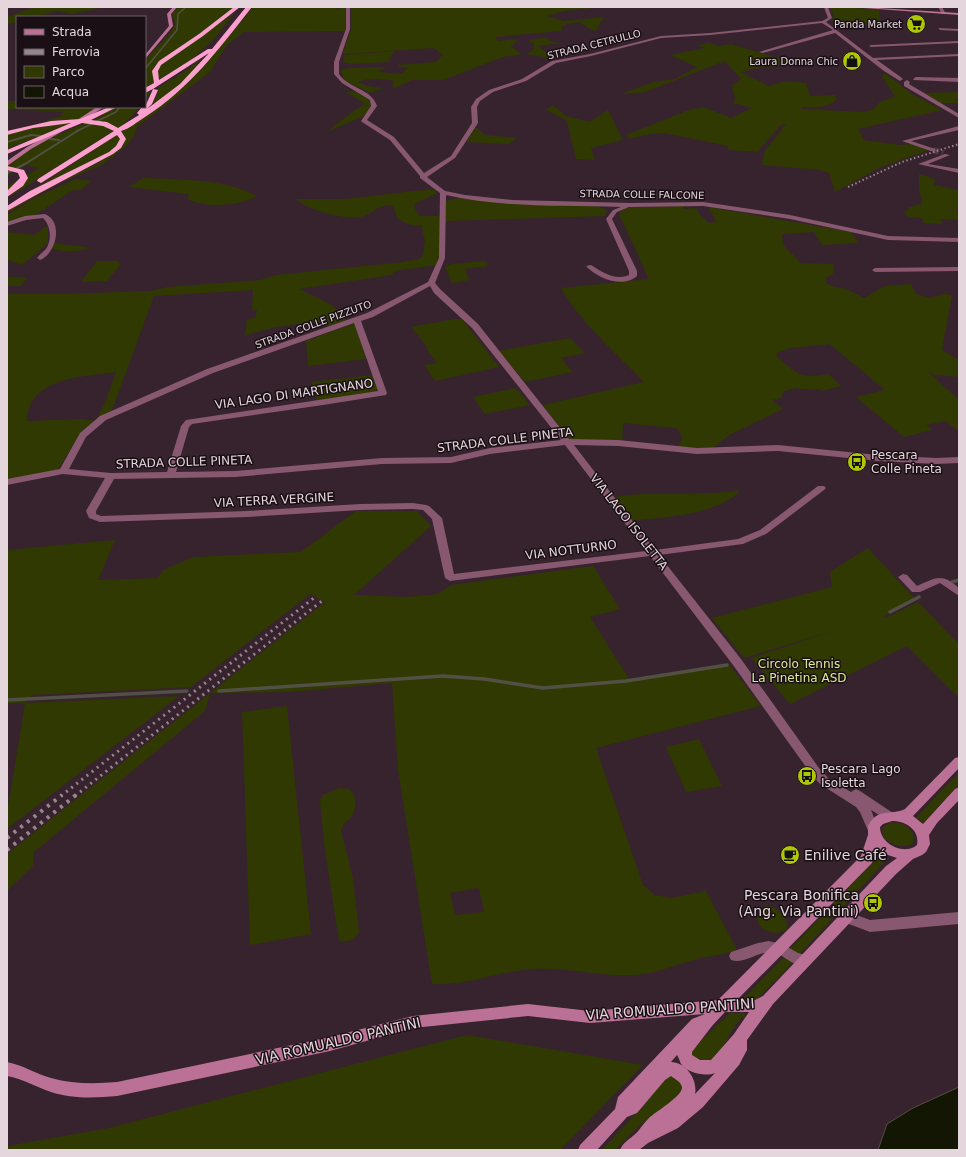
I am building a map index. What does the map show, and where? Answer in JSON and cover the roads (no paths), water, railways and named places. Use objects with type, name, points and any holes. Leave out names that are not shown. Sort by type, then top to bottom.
[{"type":"highway","points":[[156,82],[154,74],[159,64],[211,28],[237,7]]},
{"type":"highway","points":[[194,60],[215,40],[242,7]]},
{"type":"highway","points":[[7,204],[144,116],[179,89],[194,74],[249,7]]},
{"type":"highway","points":[[146,90],[177,72],[223,40]]},
{"type":"highway","points":[[146,106],[155,90]]},
{"type":"highway","points":[[7,152],[112,108]]},
{"type":"highway","points":[[120,130],[145,108]]},
{"type":"highway","points":[[7,209],[21,199],[115,151],[122,144],[123,139],[120,132],[100,124],[71,121],[38,124],[8,133]]},
{"type":"highway","points":[[7,168],[20,172],[24,178],[20,184],[7,195]]},
{"type":"main road","points":[[146,57],[171,26],[169,14],[175,7]]},
{"type":"main road","points":[[864,7],[959,14]]},
{"type":"main road","points":[[7,164],[29,148],[92,114],[100,108]]},
{"type":"main road","points":[[910,854],[891,870],[768,1000],[750,1022],[739,1039],[734,1042],[716,1065],[706,1068],[694,1065],[687,1060],[684,1053],[686,1049],[707,1021],[780,949],[867,859],[878,820],[909,812],[959,761]]},
{"type":"main road","points":[[924,834],[933,820],[959,792]]},
{"type":"main road","points":[[874,833],[886,849],[898,854],[915,853],[923,847],[925,838],[924,834],[913,821],[895,816]]},
{"type":"main road","name":"VIA ROMUALDO PANTINI","points":[[7,1069],[15,1070],[53,1085],[90,1091],[117,1089],[330,1044],[413,1022],[528,1010],[590,1017],[723,1006],[756,1006],[768,1000]]},
{"type":"main road","points":[[622,1112],[623,1102],[697,1024],[707,1021]]},
{"type":"main road","points":[[645,1135],[659,1131],[685,1114],[695,1105],[739,1053],[741,1045],[739,1039]]},
{"type":"main road","points":[[586,1150],[622,1112],[632,1108],[664,1071],[674,1069],[680,1073],[688,1085],[688,1095],[678,1106],[653,1124],[645,1135],[628,1150]]},
{"type":"street","points":[[348,7],[348,30],[339,52],[336,65],[337,75],[343,81],[372,99],[374,106],[364,121],[382,131],[395,141],[422,177],[431,186],[442,192],[442,258],[431,283]]},
{"type":"street","points":[[826,7],[830,18],[823,22],[895,77],[908,77],[916,80],[959,80]]},
{"type":"street","points":[[940,7],[944,13]]},
{"type":"street","name":"STRADA CETRULLO","points":[[422,177],[453,157],[475,123],[474,107],[478,100],[491,91],[524,80],[554,62],[591,55],[634,42],[661,37],[710,34],[823,22]]},
{"type":"street","points":[[940,29],[959,30]]},
{"type":"street","points":[[761,52],[836,31]]},
{"type":"street","points":[[871,46],[959,42]]},
{"type":"street","points":[[873,59],[959,55]]},
{"type":"street","points":[[900,78],[902,81],[907,82],[916,82],[916,80]]},
{"type":"street","points":[[907,82],[906,85],[917,93],[959,116]]},
{"type":"street","points":[[933,150],[905,141],[959,128]]},
{"type":"street","points":[[945,154],[921,164],[959,171]]},
{"type":"street","name":"STRADA COLLE FALCONE","points":[[442,192],[465,197],[512,202],[632,205],[703,204],[790,217],[888,238],[959,240]]},
{"type":"street","points":[[599,204],[615,211]]},
{"type":"street","points":[[589,266],[610,280],[624,279],[633,276],[633,271],[609,218],[615,211],[632,205]]},
{"type":"street","points":[[7,224],[32,217],[45,216],[50,220],[53,229],[51,243],[49,248],[40,258]]},
{"type":"street","points":[[875,270],[959,269]]},
{"type":"street","name":"STRADA COLLE PIZZUTO","points":[[63,471],[83,434],[91,425],[103,418],[210,370],[357,320],[384,308],[431,283]]},
{"type":"street","name":"VIA LAGO ISOLETTA","points":[[431,283],[437,291],[476,326],[737,662],[815,771],[824,781],[860,804],[865,810],[874,833]]},
{"type":"street","name":"VIA LAGO DI MARTIGNANO","points":[[171,475],[185,426],[189,422],[383,393],[357,320]]},
{"type":"street","name":"STRADA COLLE PINETA","points":[[7,482],[63,471],[111,476],[235,474],[382,461],[451,460],[490,451],[567,442],[618,444],[697,451],[778,448],[885,458],[936,461],[959,460]]},
{"type":"street","name":"VIA TERRA VERGINE","points":[[111,476],[91,511],[92,516],[100,519],[247,514],[360,507],[413,506],[426,508],[437,518],[450,578]]},
{"type":"street","name":"VIA NOTTURNO","points":[[450,578],[654,554],[749,540],[763,532],[821,488]]},
{"type":"street","points":[[903,577],[916,590],[939,580],[946,582],[959,593]]},
{"type":"street","name":"VIA LAGO ISOLETTA","points":[[815,771],[895,816]]},
{"type":"street","points":[[846,917],[870,926],[959,918]]},
{"type":"street","points":[[736,956],[772,946],[780,949],[796,960],[805,960]]},
{"type":"water","points":[[959,1087],[959,1150],[878,1150],[887,1124],[913,1108]]},
{"type":"waterway","points":[[146,68],[177,30],[178,14],[186,7]]},
{"type":"waterway","points":[[79,130],[116,112],[119,108]]},
{"type":"waterway","points":[[7,173],[25,164],[79,130]]},
{"type":"waterway","points":[[7,142],[31,135],[43,136]]},
{"type":"waterway","points":[[50,139],[59,140]]},
{"type":"waterway","points":[[952,582],[959,580]]},
{"type":"waterway","points":[[890,612],[919,597]]},
{"type":"waterway","points":[[219,691],[443,676],[484,679],[543,688],[626,681],[727,665]]},
{"type":"waterway","points":[[7,700],[187,691]]},
{"type":"tunnel","points":[[933,150],[943,153]]},
{"type":"railway","points":[[848,187],[902,162],[959,144]]},
{"type":"railway","points":[[61,796],[315,597]]},
{"type":"railway","points":[[75,796],[323,600]]},
{"type":"railway","points":[[7,838],[62,795]]},
{"type":"railway","points":[[7,850],[76,795]]},
{"type":"place","name":"Panda Market","points":[[916,24]]},
{"type":"place","name":"Laura Donna Chic","points":[[852,61]]},
{"type":"place","name":"Pescara Colle Pineta","points":[[857,462]]},
{"type":"place","name":"Pescara Lago Isoletta","points":[[807,776]]},
{"type":"place","name":"Enilive Café","points":[[790,855]]},
{"type":"place","name":"Pescara Bonifica (Ang. Via Pantini)","points":[[873,903]]},
{"type":"park label","name":"Circolo Tennis La Pinetina ASD","points":[[799,671]]}]
